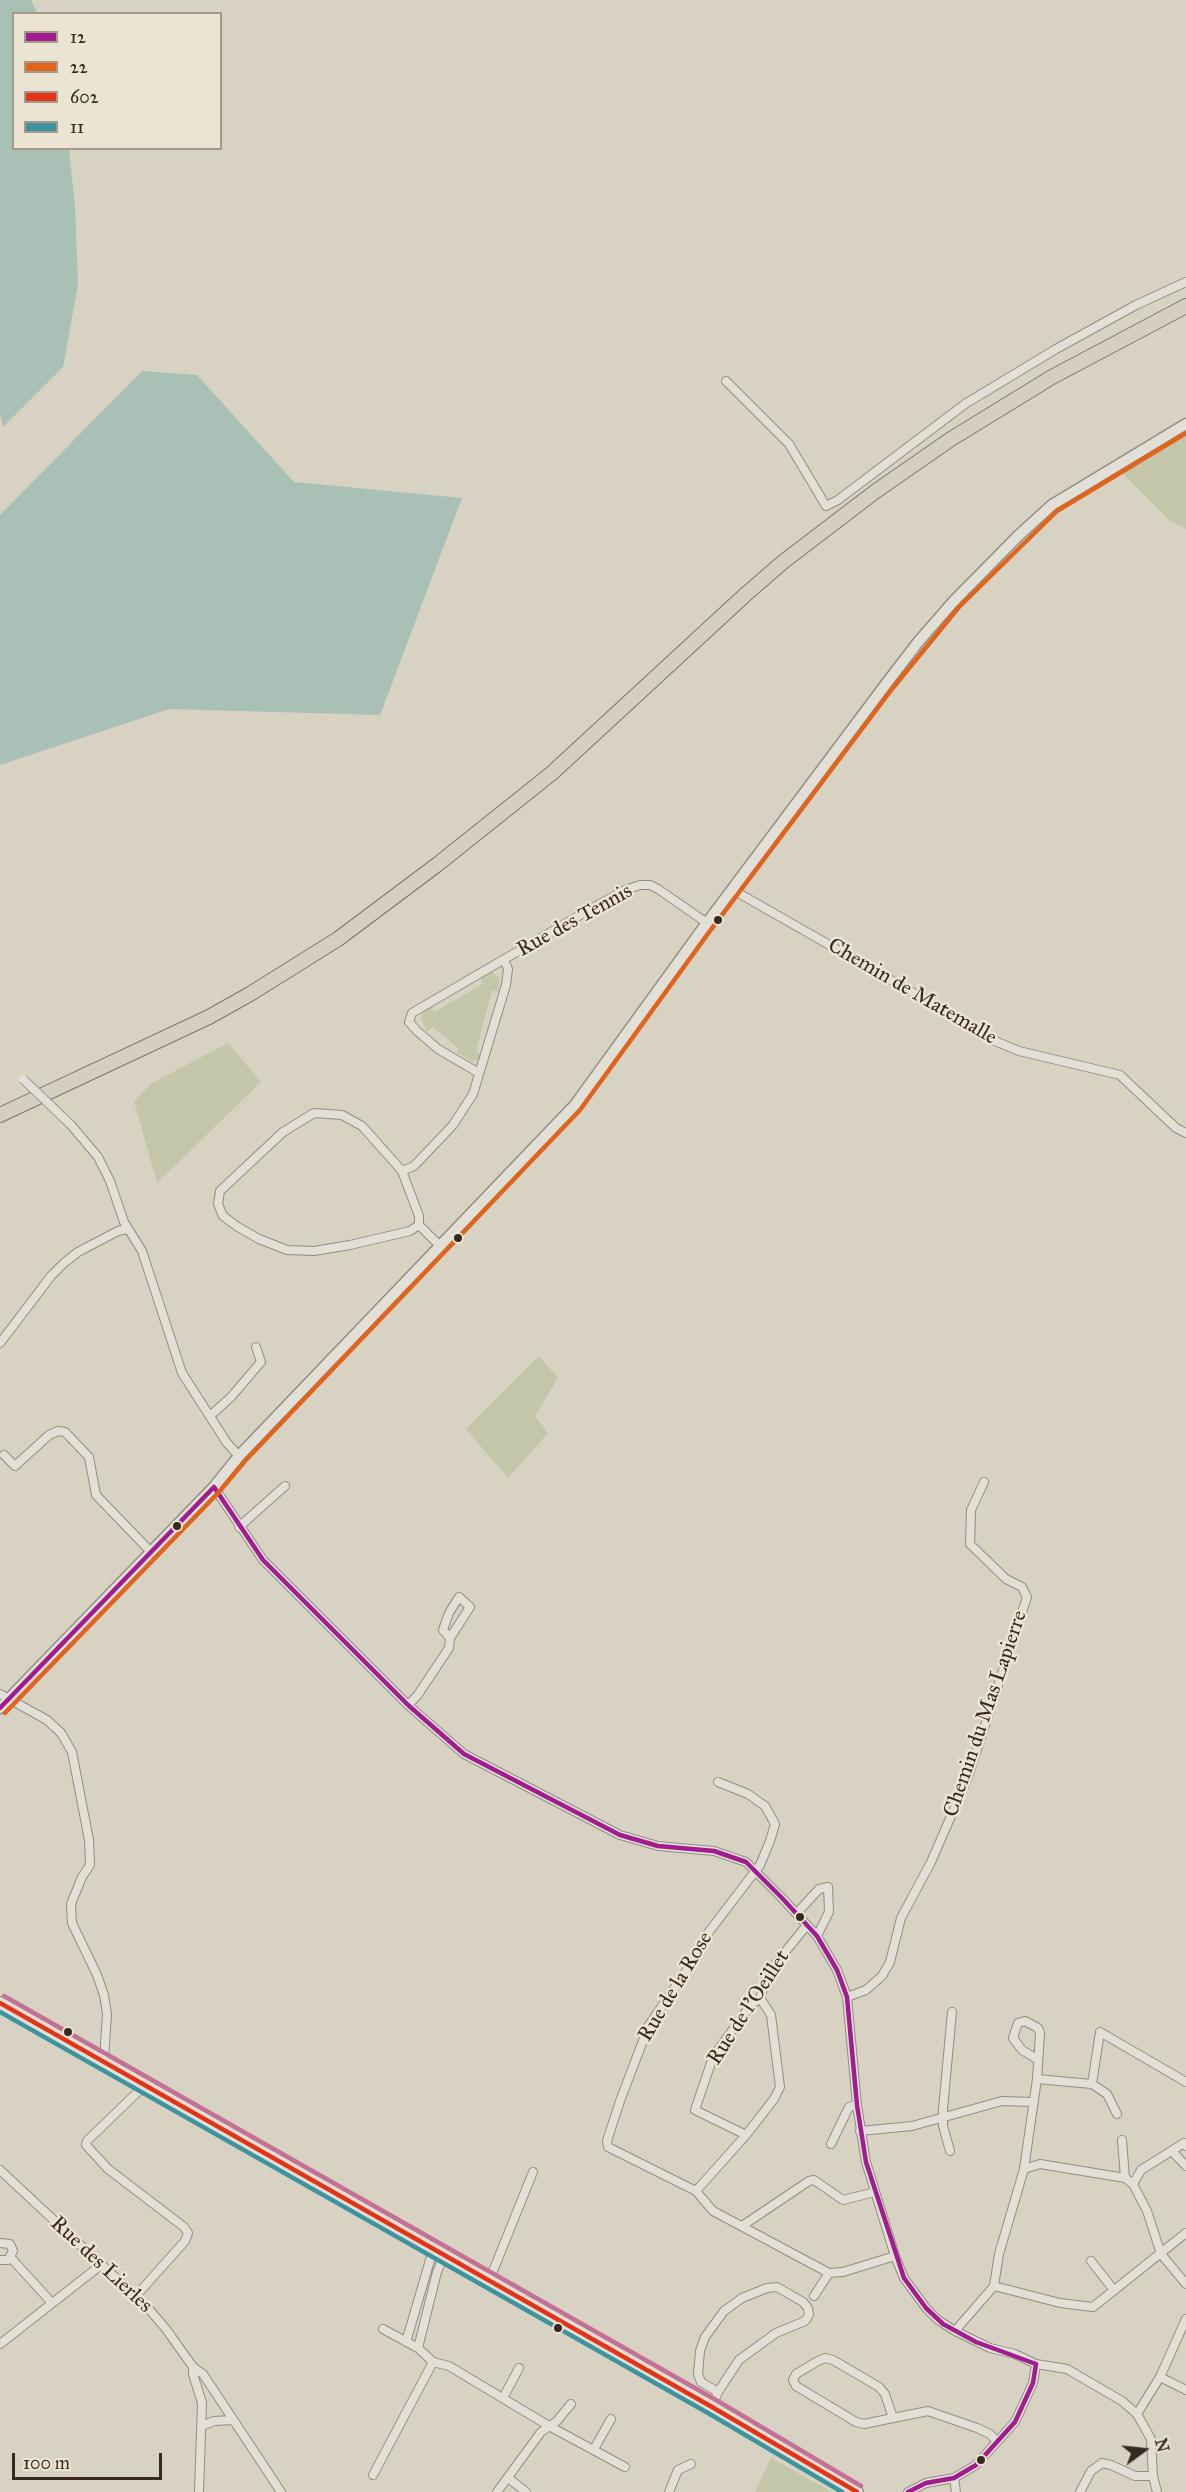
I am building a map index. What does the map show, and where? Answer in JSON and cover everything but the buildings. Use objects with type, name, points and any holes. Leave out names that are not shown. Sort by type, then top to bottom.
[{"type":"main road","points":[[0,1115],[209,1017],[271,982],[338,939],[438,864],[552,773],[745,595],[783,562],[868,498],[951,439],[1052,377],[1186,306]]},
{"type":"main road","points":[[0,2002],[712,2407],[857,2492]]},
{"type":"street","points":[[726,381],[789,444],[826,506],[838,500],[965,404],[1056,349],[1136,305],[1186,282]]},
{"type":"street","points":[[0,1708],[4,1696],[214,1487],[239,1456],[575,1105],[919,641],[953,602],[1052,505],[1186,424]]},
{"type":"street","name":"Rue des Tennis","points":[[479,1073],[438,1048],[409,1022],[412,1013],[625,890],[640,885],[650,885],[658,889],[707,924]]},
{"type":"street","name":"Chemin de Matemalle","points":[[733,890],[933,1004],[983,1036],[1019,1051],[1120,1075],[1176,1128],[1186,1133]]},
{"type":"street","name":"Rue des Tennis","points":[[402,1171],[414,1166],[453,1125],[473,1094],[506,985],[508,969],[504,960]]},
{"type":"street","points":[[23,1079],[70,1125],[98,1157],[110,1181],[127,1228],[142,1251],[182,1373],[239,1456]]},
{"type":"street","points":[[419,1225],[410,1231],[350,1245],[314,1251],[287,1250],[259,1239],[238,1227],[223,1216],[218,1204],[220,1191],[283,1132],[314,1113],[342,1115],[362,1126],[402,1171],[419,1216],[419,1225],[440,1246]]},
{"type":"street","points":[[0,1343],[51,1276],[64,1263],[78,1252],[127,1228]]},
{"type":"street","points":[[210,1416],[231,1397],[261,1362],[256,1347]]},
{"type":"street","points":[[4,1455],[15,1466],[49,1435],[58,1431],[65,1432],[89,1457],[96,1495],[151,1552]]},
{"type":"street","name":"Chemin du Mas Lapierre","points":[[847,1997],[866,1990],[882,1976],[890,1962],[901,1918],[930,1864],[968,1778],[1027,1597],[1022,1587],[1006,1579],[970,1544],[971,1510],[984,1482]]},
{"type":"street","points":[[239,1527],[285,1486]]},
{"type":"street","points":[[214,1487],[263,1560],[408,1705],[464,1754],[620,1835],[658,1846],[714,1851],[746,1862],[797,1913],[817,1936],[837,1970],[847,1997],[860,2130],[875,2192],[904,2278],[926,2308],[938,2320],[955,2331],[990,2348],[1015,2354],[1036,2364],[1067,2369],[1122,2401],[1137,2414],[1151,2439],[1153,2476],[1157,2492]]},
{"type":"street","points":[[408,1705],[417,1696],[449,1648],[450,1638]]},
{"type":"street","points":[[4,1696],[47,1720],[61,1733],[72,1752],[89,1840],[90,1865],[70,1904],[72,1923],[98,1975],[104,1995],[107,2014],[104,2060]]},
{"type":"street","name":"Rue de la Rose","points":[[696,2191],[612,2150],[608,2147],[607,2141],[649,2025],[693,1961],[708,1933],[757,1871],[770,1841],[775,1824],[765,1806],[748,1794],[718,1782]]},
{"type":"street","points":[[797,1913],[819,1889],[828,1887],[829,1912],[817,1936]]},
{"type":"street","name":"Rue de l'Oeillet","points":[[746,2135],[695,2110],[713,2057],[750,2006],[760,1998],[768,1973],[807,1925]]},
{"type":"street","points":[[760,1998],[771,2014],[780,2086],[774,2099],[746,2135],[696,2191],[713,2211],[829,2273],[843,2272],[895,2256]]},
{"type":"street","points":[[950,2151],[943,2118],[952,2012]]},
{"type":"street","points":[[1092,2084],[1100,2032],[1186,2082]]},
{"type":"street","points":[[955,2331],[994,2286],[999,2254],[1024,2169],[1037,2079],[1036,2059]]},
{"type":"street","points":[[1037,2079],[1092,2084],[1107,2094],[1117,2114]]},
{"type":"street","points":[[135,2297],[185,2241],[188,2234],[184,2227],[108,2169],[86,2145],[87,2141],[146,2084]]},
{"type":"street","points":[[860,2130],[912,2126],[1002,2101],[1032,2102]]},
{"type":"street","points":[[831,2144],[849,2107],[857,2105]]},
{"type":"street","points":[[1122,2140],[1125,2178]]},
{"type":"street","points":[[1133,2184],[1141,2170],[1184,2143],[1186,2146]]},
{"type":"street","points":[[1172,2151],[1186,2166]]},
{"type":"street","points":[[1024,2169],[1040,2164],[1125,2178],[1133,2184],[1147,2211],[1161,2254],[1186,2284]]},
{"type":"street","name":"Rue des Lierles","points":[[0,2170],[166,2329],[194,2367],[203,2374],[281,2492]]},
{"type":"street","points":[[489,2281],[533,2172]]},
{"type":"street","points":[[742,2226],[809,2181],[814,2180],[843,2200],[875,2192]]},
{"type":"street","points":[[994,2286],[1093,2307],[1186,2233]]},
{"type":"street","points":[[0,2243],[7,2243],[12,2247],[11,2258],[52,2303]]},
{"type":"street","points":[[406,2342],[439,2253]]},
{"type":"street","points":[[418,2348],[437,2272],[439,2253]]},
{"type":"street","points":[[0,2260],[5,2261],[11,2258]]},
{"type":"street","points":[[1091,2261],[1113,2289]]},
{"type":"street","points":[[0,2344],[101,2265]]},
{"type":"street","points":[[814,2296],[829,2273]]},
{"type":"street","points":[[712,2407],[729,2372],[753,2349],[776,2333],[805,2321],[809,2315],[808,2308],[803,2302],[777,2287],[756,2292],[724,2311],[705,2337],[700,2351],[698,2374],[701,2382],[718,2392]]},
{"type":"street","points":[[1137,2414],[1160,2377],[1186,2319]]},
{"type":"street","points":[[383,2330],[418,2348],[433,2361],[449,2366],[549,2426],[625,2467]]},
{"type":"street","points":[[893,2418],[885,2394],[879,2387],[833,2360],[825,2358],[818,2361],[796,2374],[793,2380],[796,2386],[856,2422],[864,2424],[928,2411],[977,2428],[990,2434],[997,2442]]},
{"type":"street","points":[[373,2475],[433,2361]]},
{"type":"street","points":[[908,2492],[936,2481],[954,2478],[966,2473],[976,2464],[1015,2422],[1033,2382],[1036,2364]]},
{"type":"street","points":[[194,2367],[193,2374],[202,2403],[199,2492]]},
{"type":"street","points":[[503,2398],[519,2368]]},
{"type":"street","points":[[1160,2377],[1186,2390]]},
{"type":"street","points":[[497,2492],[541,2432],[557,2421],[571,2404]]},
{"type":"street","points":[[594,2449],[611,2419]]},
{"type":"street","points":[[202,2426],[214,2421],[232,2420]]},
{"type":"street","points":[[1080,2492],[1091,2471],[1102,2463],[1112,2465],[1135,2476],[1153,2476]]},
{"type":"street","points":[[669,2492],[678,2470],[691,2464]]},
{"type":"street","points":[[508,2478],[526,2492]]},
{"type":"street","points":[[954,2478],[956,2492]]},
{"type":"street","points":[[923,2492],[936,2481]]},
{"type":"shaded area","points":[[0,0],[31,0],[37,12],[12,12],[12,150],[69,150],[75,207],[78,284],[63,367],[3,427],[0,413]]},
{"type":"shaded area","points":[[142,371],[197,375],[294,482],[462,498],[380,715],[169,709],[0,765],[0,515]]},
{"type":"shaded area","points":[[1186,435],[1186,529],[1168,519],[1121,472]]},
{"type":"shaded area","points":[[492,972],[500,978],[498,992],[492,990],[476,1051],[482,1055],[472,1061],[458,1053],[458,1048],[433,1027],[427,1032],[421,1018],[424,1010],[430,1006],[434,1012],[483,984],[481,977]]},
{"type":"shaded area","points":[[228,1043],[261,1082],[157,1183],[134,1101],[152,1083]]},
{"type":"shaded area","points":[[539,1356],[558,1378],[535,1416],[548,1433],[508,1478],[466,1429]]},
{"type":"shaded area","points":[[771,2458],[832,2492],[755,2492]]},
{"type":"transit line","name":"22","points":[[5,1713],[219,1492],[245,1461],[580,1110],[710,931],[892,689],[959,607],[1057,511],[1186,433]]},
{"type":"transit line","name":"12","points":[[214,1487],[263,1560],[408,1705],[464,1754],[620,1835],[658,1846],[714,1851],[746,1862],[782,1898],[817,1936],[837,1970],[847,1997],[857,2105],[866,2162],[904,2278],[926,2308],[943,2324],[976,2342],[1036,2364]]},
{"type":"transit line","name":"12","points":[[0,1708],[214,1487]]},
{"type":"transit line","points":[[4,1996],[716,2400],[861,2486]]},
{"type":"transit line","name":"602","points":[[0,2003],[712,2407],[857,2492]]},
{"type":"transit line","name":"11","points":[[0,2012],[708,2413],[842,2492]]},
{"type":"transit line","name":"12","points":[[908,2492],[926,2483],[954,2478],[976,2465],[1015,2422],[1033,2383],[1036,2364]]}]
